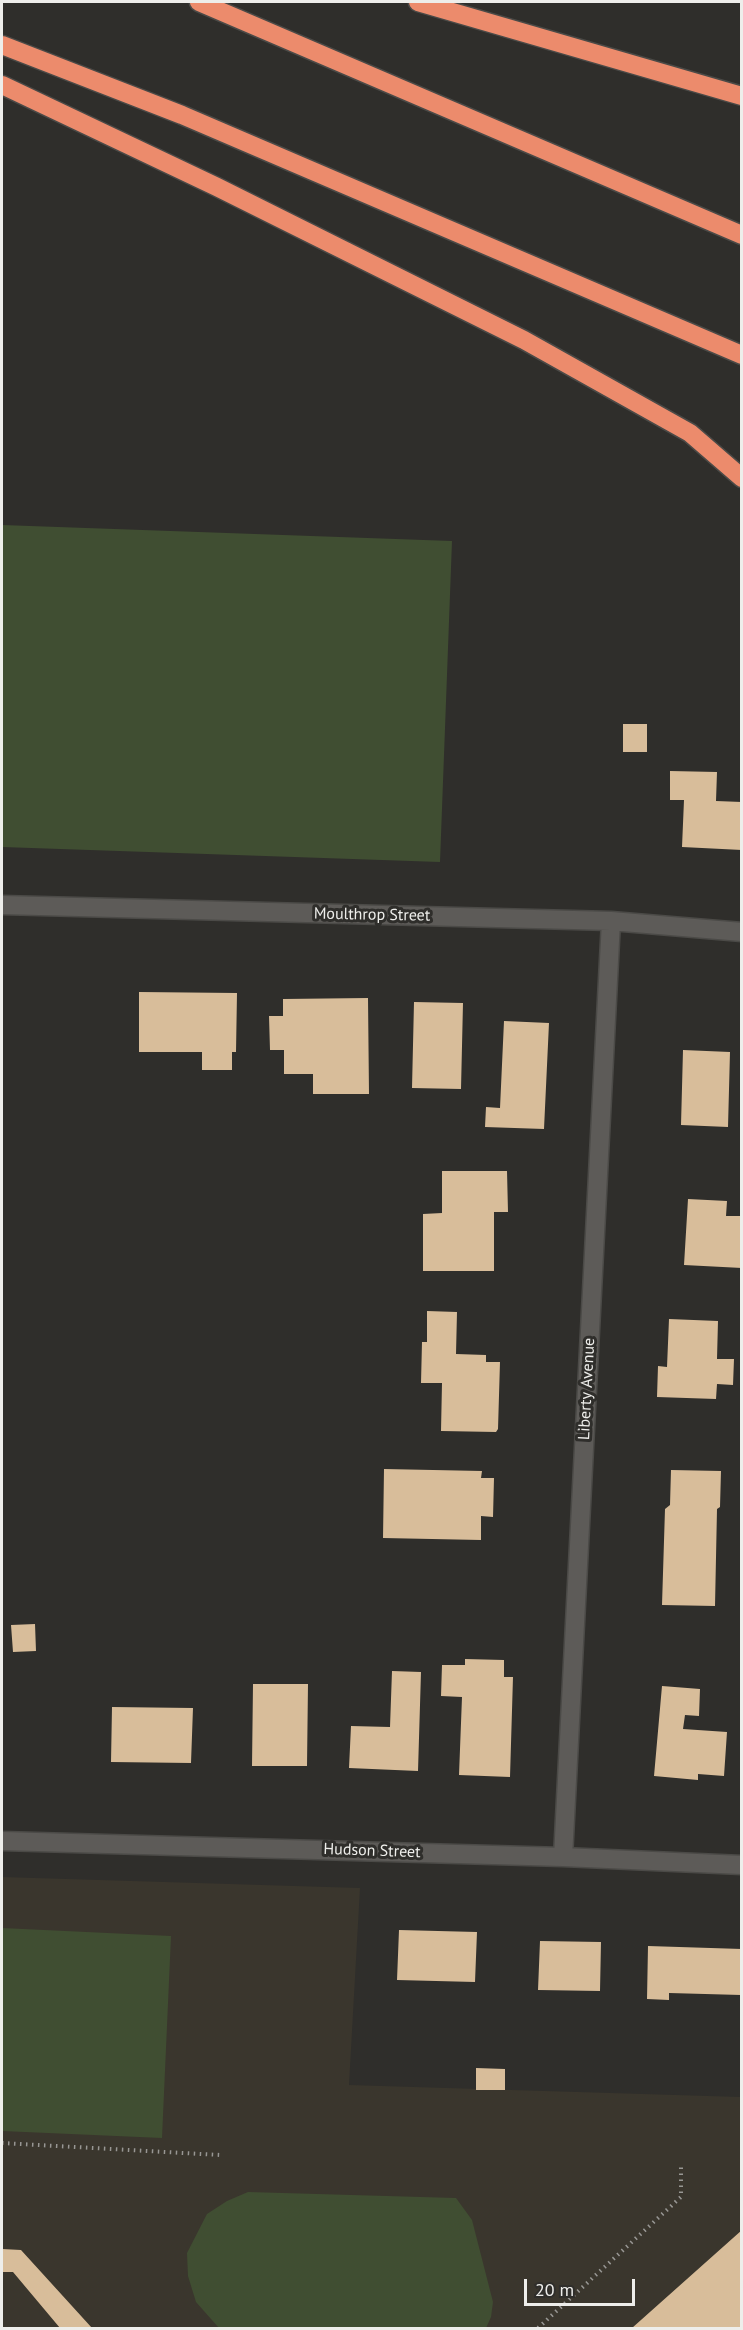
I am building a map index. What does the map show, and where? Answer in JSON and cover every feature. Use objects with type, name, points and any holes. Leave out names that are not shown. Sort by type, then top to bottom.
[{"type":"highway","points":[[199,2],[741,235]]},
{"type":"highway","points":[[418,2],[741,96]]},
{"type":"highway","points":[[2,45],[182,115],[741,355]]},
{"type":"highway","points":[[2,85],[217,187],[524,340],[690,433],[741,478]]},
{"type":"street","name":"Moulthrop Street","points":[[2,905],[611,921],[741,932]]},
{"type":"street","name":"Liberty Avenue","points":[[563,1857],[611,921]]},
{"type":"street","name":"Hudson Street","points":[[2,1841],[563,1857],[741,1865]]},
{"type":"path","points":[[2,2143],[220,2155]]},
{"type":"path","points":[[537,2328],[681,2197],[681,2163]]},
{"type":"shaded area","points":[[2,1877],[360,1888],[349,2085],[741,2097],[741,2328],[2,2328]]},
{"type":"green space","points":[[2,525],[452,541],[440,862],[2,847]]},
{"type":"green space","points":[[2,1928],[171,1936],[162,2138],[2,2131]]},
{"type":"green space","points":[[248,2192],[456,2198],[472,2220],[493,2302],[491,2317],[486,2328],[219,2328],[196,2302],[188,2276],[187,2253],[207,2214],[227,2201]]},
{"type":"building","points":[[623,724],[647,724],[647,752],[623,752]]},
{"type":"building","points":[[670,771],[717,772],[716,801],[742,802],[742,850],[682,847],[684,800],[670,800]]},
{"type":"building","points":[[139,992],[237,993],[236,1052],[232,1052],[232,1070],[202,1070],[202,1052],[139,1052]]},
{"type":"building","points":[[368,998],[369,1094],[313,1094],[313,1074],[284,1074],[284,1050],[270,1050],[269,1016],[283,1016],[283,999]]},
{"type":"building","points":[[414,1002],[463,1003],[461,1089],[412,1088]]},
{"type":"building","points":[[504,1021],[549,1023],[544,1129],[485,1127],[486,1107],[500,1108]]},
{"type":"building","points":[[683,1050],[730,1052],[728,1127],[681,1125]]},
{"type":"building","points":[[442,1171],[507,1171],[508,1212],[494,1212],[494,1271],[423,1271],[423,1214],[442,1213]]},
{"type":"building","points":[[688,1199],[727,1201],[726,1216],[742,1216],[742,1268],[684,1265]]},
{"type":"building","points":[[427,1311],[457,1312],[456,1354],[486,1355],[486,1362],[500,1362],[498,1429],[496,1432],[441,1431],[442,1383],[421,1383],[422,1342],[427,1342]]},
{"type":"building","points":[[669,1319],[718,1321],[717,1359],[734,1359],[733,1385],[717,1384],[716,1399],[657,1397],[658,1366],[667,1367]]},
{"type":"building","points":[[384,1469],[482,1471],[481,1478],[494,1478],[493,1517],[481,1516],[481,1540],[383,1538]]},
{"type":"building","points":[[671,1470],[721,1471],[720,1507],[717,1509],[715,1606],[662,1605],[665,1509],[670,1505]]},
{"type":"building","points":[[35,1624],[36,1651],[13,1652],[11,1625]]},
{"type":"building","points":[[465,1659],[504,1660],[504,1677],[513,1677],[510,1777],[459,1775],[462,1697],[441,1696],[442,1665],[465,1665]]},
{"type":"building","points":[[392,1671],[421,1672],[418,1771],[349,1768],[351,1726],[390,1727]]},
{"type":"building","points":[[253,1684],[308,1684],[307,1766],[252,1766]]},
{"type":"building","points":[[662,1686],[700,1689],[699,1716],[685,1715],[683,1729],[727,1732],[724,1776],[698,1774],[698,1780],[654,1776]]},
{"type":"building","points":[[112,1707],[193,1708],[191,1763],[111,1762]]},
{"type":"building","points":[[399,1930],[477,1932],[475,1982],[397,1980]]},
{"type":"building","points":[[540,1941],[601,1942],[600,1991],[538,1990]]},
{"type":"building","points":[[648,1946],[742,1949],[741,1995],[669,1993],[669,2000],[647,1999]]},
{"type":"building","points":[[476,2068],[505,2069],[505,2090],[476,2090]]},
{"type":"building","points":[[742,2230],[742,2328],[632,2328]]},
{"type":"building","points":[[2,2249],[21,2250],[92,2328],[60,2328],[13,2272],[2,2272]]}]
